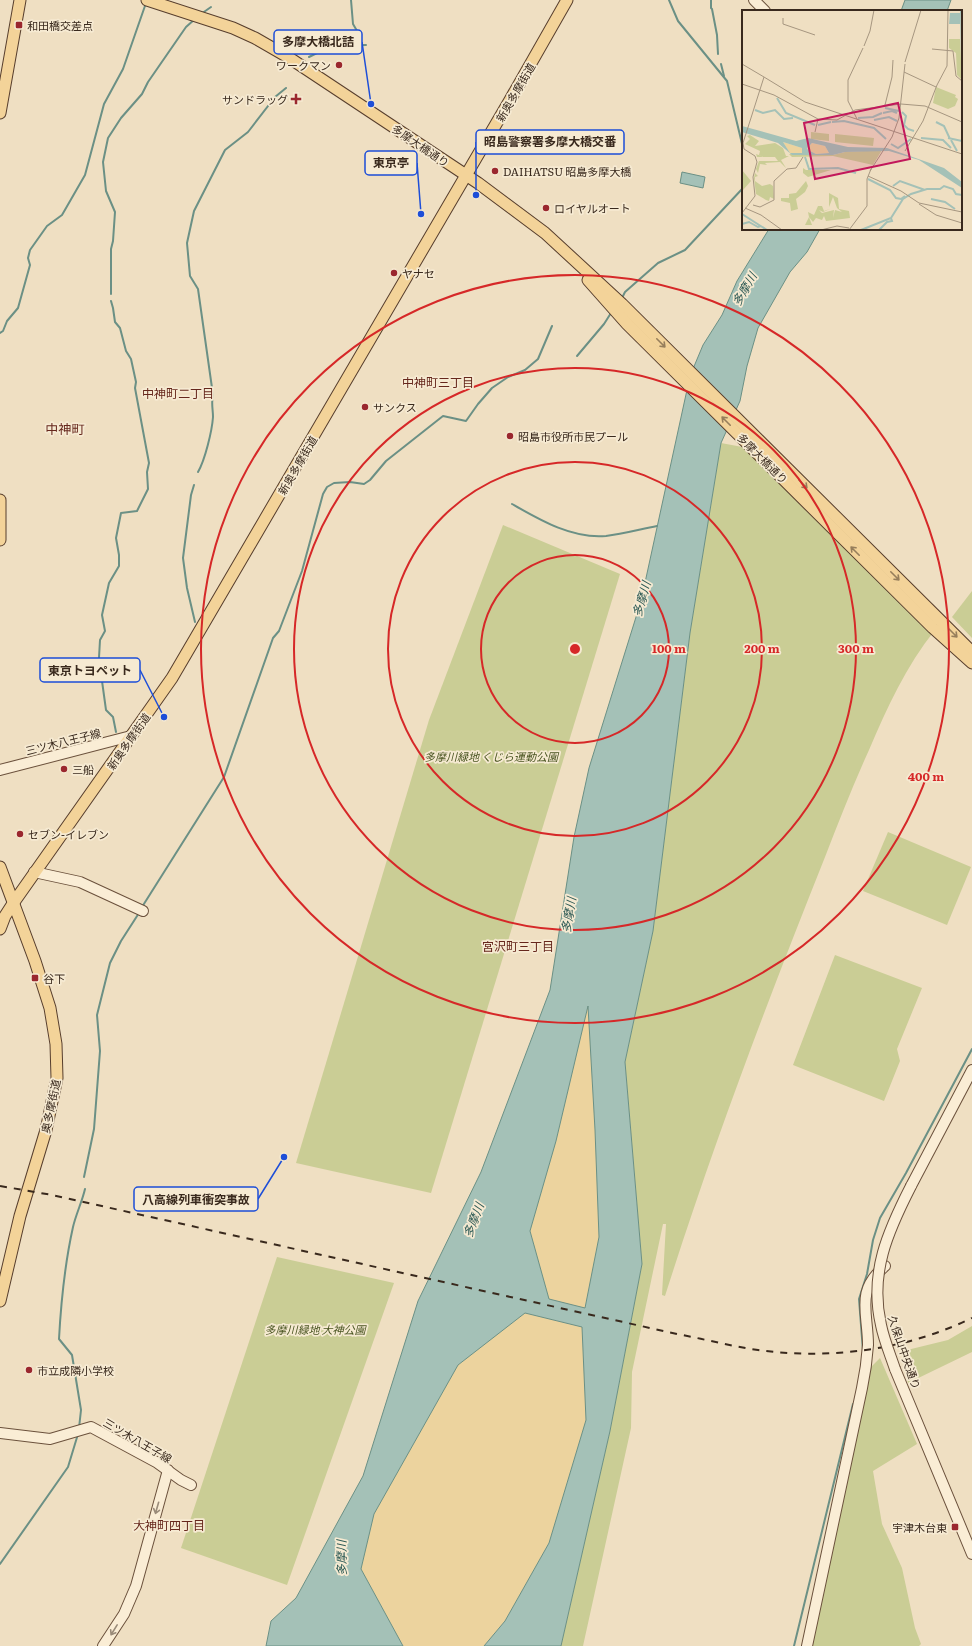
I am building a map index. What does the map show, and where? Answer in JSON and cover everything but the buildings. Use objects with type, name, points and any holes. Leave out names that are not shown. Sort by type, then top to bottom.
[{"type":"main road","points":[[0,113],[20,0]]},
{"type":"main road","name":"多摩大橋通り","points":[[148,0],[211,20],[255,38],[288,57],[466,176],[528,220],[560,248],[933,628],[972,663]]},
{"type":"main road","name":"新奥多摩街道","points":[[0,929],[3,918],[34,872],[172,678],[466,176],[567,0]]},
{"type":"main road","name":"多摩大橋通り","points":[[631,320],[972,652]]},
{"type":"main road","points":[[0,500],[0,540]]},
{"type":"main road","name":"奥多摩街道","points":[[0,867],[14,902],[52,1014],[56,1044],[57,1078],[47,1123],[20,1216],[0,1301]]},
{"type":"street","points":[[754,0],[764,10]]},
{"type":"street","name":"三ツ木八王子線","points":[[0,770],[131,736]]},
{"type":"street","points":[[34,872],[80,882],[140,910]]},
{"type":"street","name":"久保山中央通り","points":[[972,1070],[889,1230],[880,1259],[877,1295],[881,1324],[896,1368],[972,1554]]},
{"type":"street","points":[[807,1646],[862,1388],[868,1346],[866,1295],[875,1274],[885,1266]]},
{"type":"street","name":"三ツ木八王子線","points":[[0,1433],[50,1439],[79,1430],[93,1428],[130,1450],[156,1462],[181,1480],[191,1485]]},
{"type":"street","points":[[103,1646],[124,1614],[136,1586],[168,1470]]},
{"type":"green space","points":[[721,443],[753,449],[935,630],[915,658],[890,703],[846,803],[741,1075],[665,1296],[662,1295],[666,1224],[663,1224],[632,1372],[631,1428],[583,1646],[561,1646],[610,1431],[642,1264],[625,1062],[653,931],[690,633]]},
{"type":"green space","name":"多摩川緑地 くじら運動公園","points":[[503,525],[620,574],[431,1193],[296,1163],[429,720]]},
{"type":"green space","points":[[972,591],[972,638],[952,617]]},
{"type":"green space","points":[[888,832],[971,867],[947,925],[863,891]]},
{"type":"green space","points":[[835,955],[922,988],[897,1049],[900,1061],[884,1101],[793,1065]]},
{"type":"green space","name":"多摩川緑地 大神公園","points":[[277,1257],[394,1283],[287,1585],[181,1548]]},
{"type":"green space","points":[[972,1326],[972,1352],[908,1383],[903,1351],[948,1340]]},
{"type":"green space","points":[[880,1358],[917,1444],[873,1471],[882,1524],[902,1568],[915,1628],[921,1644],[919,1646],[812,1646],[871,1367]]},
{"type":"sand","points":[[588,1004],[599,1237],[585,1308],[549,1299],[530,1231],[556,1141]]},
{"type":"sand","points":[[525,1313],[582,1327],[586,1420],[549,1543],[505,1621],[484,1646],[403,1646],[361,1569],[374,1514],[458,1365]]},
{"type":"water","points":[[905,0],[951,0],[947,10],[901,10]]},
{"type":"water","points":[[682,172],[705,177],[703,188],[680,183]]},
{"type":"water","name":"多摩川","points":[[768,230],[819,230],[807,252],[790,272],[758,328],[747,366],[740,401],[721,443],[690,633],[653,931],[625,1062],[642,1264],[610,1431],[561,1646],[484,1646],[505,1621],[549,1543],[586,1420],[582,1327],[525,1313],[458,1365],[374,1514],[361,1569],[403,1646],[266,1646],[271,1621],[296,1598],[363,1476],[418,1301],[481,1172],[550,990],[574,837],[589,768],[641,601],[690,376],[703,345],[722,315],[737,281]],"holes":[[[588,1006],[599,1237],[585,1308],[549,1299],[530,1231],[556,1141]]]},
{"type":"waterway","points":[[351,0],[353,24],[360,36]]},
{"type":"waterway","points":[[669,0],[678,21],[727,81],[742,144]]},
{"type":"waterway","points":[[711,0],[711,8],[717,35],[718,54]]},
{"type":"waterway","points":[[0,333],[3,331],[7,321],[18,308],[30,265],[28,258],[30,250],[47,226],[62,215],[85,175],[104,104],[123,69],[146,3]]},
{"type":"waterway","points":[[201,14],[211,7]]},
{"type":"waterway","points":[[111,294],[111,249],[115,212],[106,191],[103,162],[108,138],[121,118],[142,94],[148,82],[186,27],[195,19]]},
{"type":"waterway","points":[[309,57],[331,46],[366,45]]},
{"type":"waterway","points":[[721,64],[724,76]]},
{"type":"waterway","points":[[198,472],[206,453],[211,430],[213,417],[213,395],[198,289],[190,276],[187,243],[194,211],[225,150],[248,132],[275,97],[286,88]]},
{"type":"waterway","points":[[622,298],[625,292],[658,263],[685,250],[742,189]]},
{"type":"waterway","points":[[111,301],[115,322],[120,328],[126,351],[131,359],[149,463],[147,472],[148,489],[137,511],[121,513],[116,538],[119,566],[109,583],[102,615],[105,631],[100,640],[98,675],[102,681],[106,710],[113,717],[116,732]]},
{"type":"waterway","points":[[577,356],[604,324],[611,313]]},
{"type":"waterway","points":[[142,907],[224,777],[273,638],[279,631],[302,571],[323,494],[327,487],[334,483],[350,482],[364,484],[370,480],[386,461],[443,416],[466,421],[492,388],[508,377],[525,370],[538,359],[552,326]]},
{"type":"waterway","points":[[194,485],[191,495],[183,558],[187,588],[195,622]]},
{"type":"waterway","points":[[512,504],[545,522],[581,535],[606,536],[657,526]]},
{"type":"waterway","points":[[84,1177],[94,1129],[100,1051],[97,1015],[110,963],[121,941],[139,913]]},
{"type":"waterway","points":[[863,1351],[859,1299],[867,1274],[873,1240],[880,1218],[906,1173],[972,1049]]},
{"type":"waterway","points":[[79,1428],[81,1410],[72,1355],[59,1339],[62,1297],[70,1241],[74,1222],[85,1189]]},
{"type":"waterway","points":[[794,1646],[853,1404]]},
{"type":"waterway","points":[[0,1564],[68,1467],[78,1434]]},
{"type":"railway","points":[[0,1186],[52,1195],[677,1334],[758,1350],[813,1354],[867,1350],[921,1338],[972,1318]]},
{"type":"place","name":"和田橋交差点","points":[[19,25]]},
{"type":"place","name":"ワークマン","points":[[339,65]]},
{"type":"place","name":"サンドラッグ","points":[[296,99]]},
{"type":"place","name":"多摩大橋北詰","points":[[371,104]]},
{"type":"place","name":"DAIHATSU 昭島多摩大橋","points":[[495,171]]},
{"type":"place","name":"昭島警察署多摩大橋交番","points":[[476,195]]},
{"type":"place","name":"ロイヤルオート","points":[[546,208]]},
{"type":"place","name":"東京亭","points":[[421,214]]},
{"type":"place","name":"ヤナセ","points":[[394,273]]},
{"type":"place","name":"サンクス","points":[[365,407]]},
{"type":"place","name":"昭島市役所市民プール","points":[[510,436]]},
{"type":"place","name":"東京トヨペット","points":[[164,717]]},
{"type":"place","name":"三船","points":[[64,769]]},
{"type":"place","name":"セブン-イレブン","points":[[20,834]]},
{"type":"place","name":"谷下","points":[[35,978]]},
{"type":"place","name":"八高線列車衝突事故","points":[[284,1157]]},
{"type":"place","name":"市立成隣小学校","points":[[29,1370]]},
{"type":"place","name":"宇津木台東","points":[[955,1527]]},
{"type":"district","name":"中神町三丁目","points":[[438,382]]},
{"type":"district","name":"中神町二丁目","points":[[178,393]]},
{"type":"district","name":"中神町","points":[[65,428]]},
{"type":"district","name":"宮沢町三丁目","points":[[518,946]]},
{"type":"district","name":"大神町四丁目","points":[[169,1525]]}]
